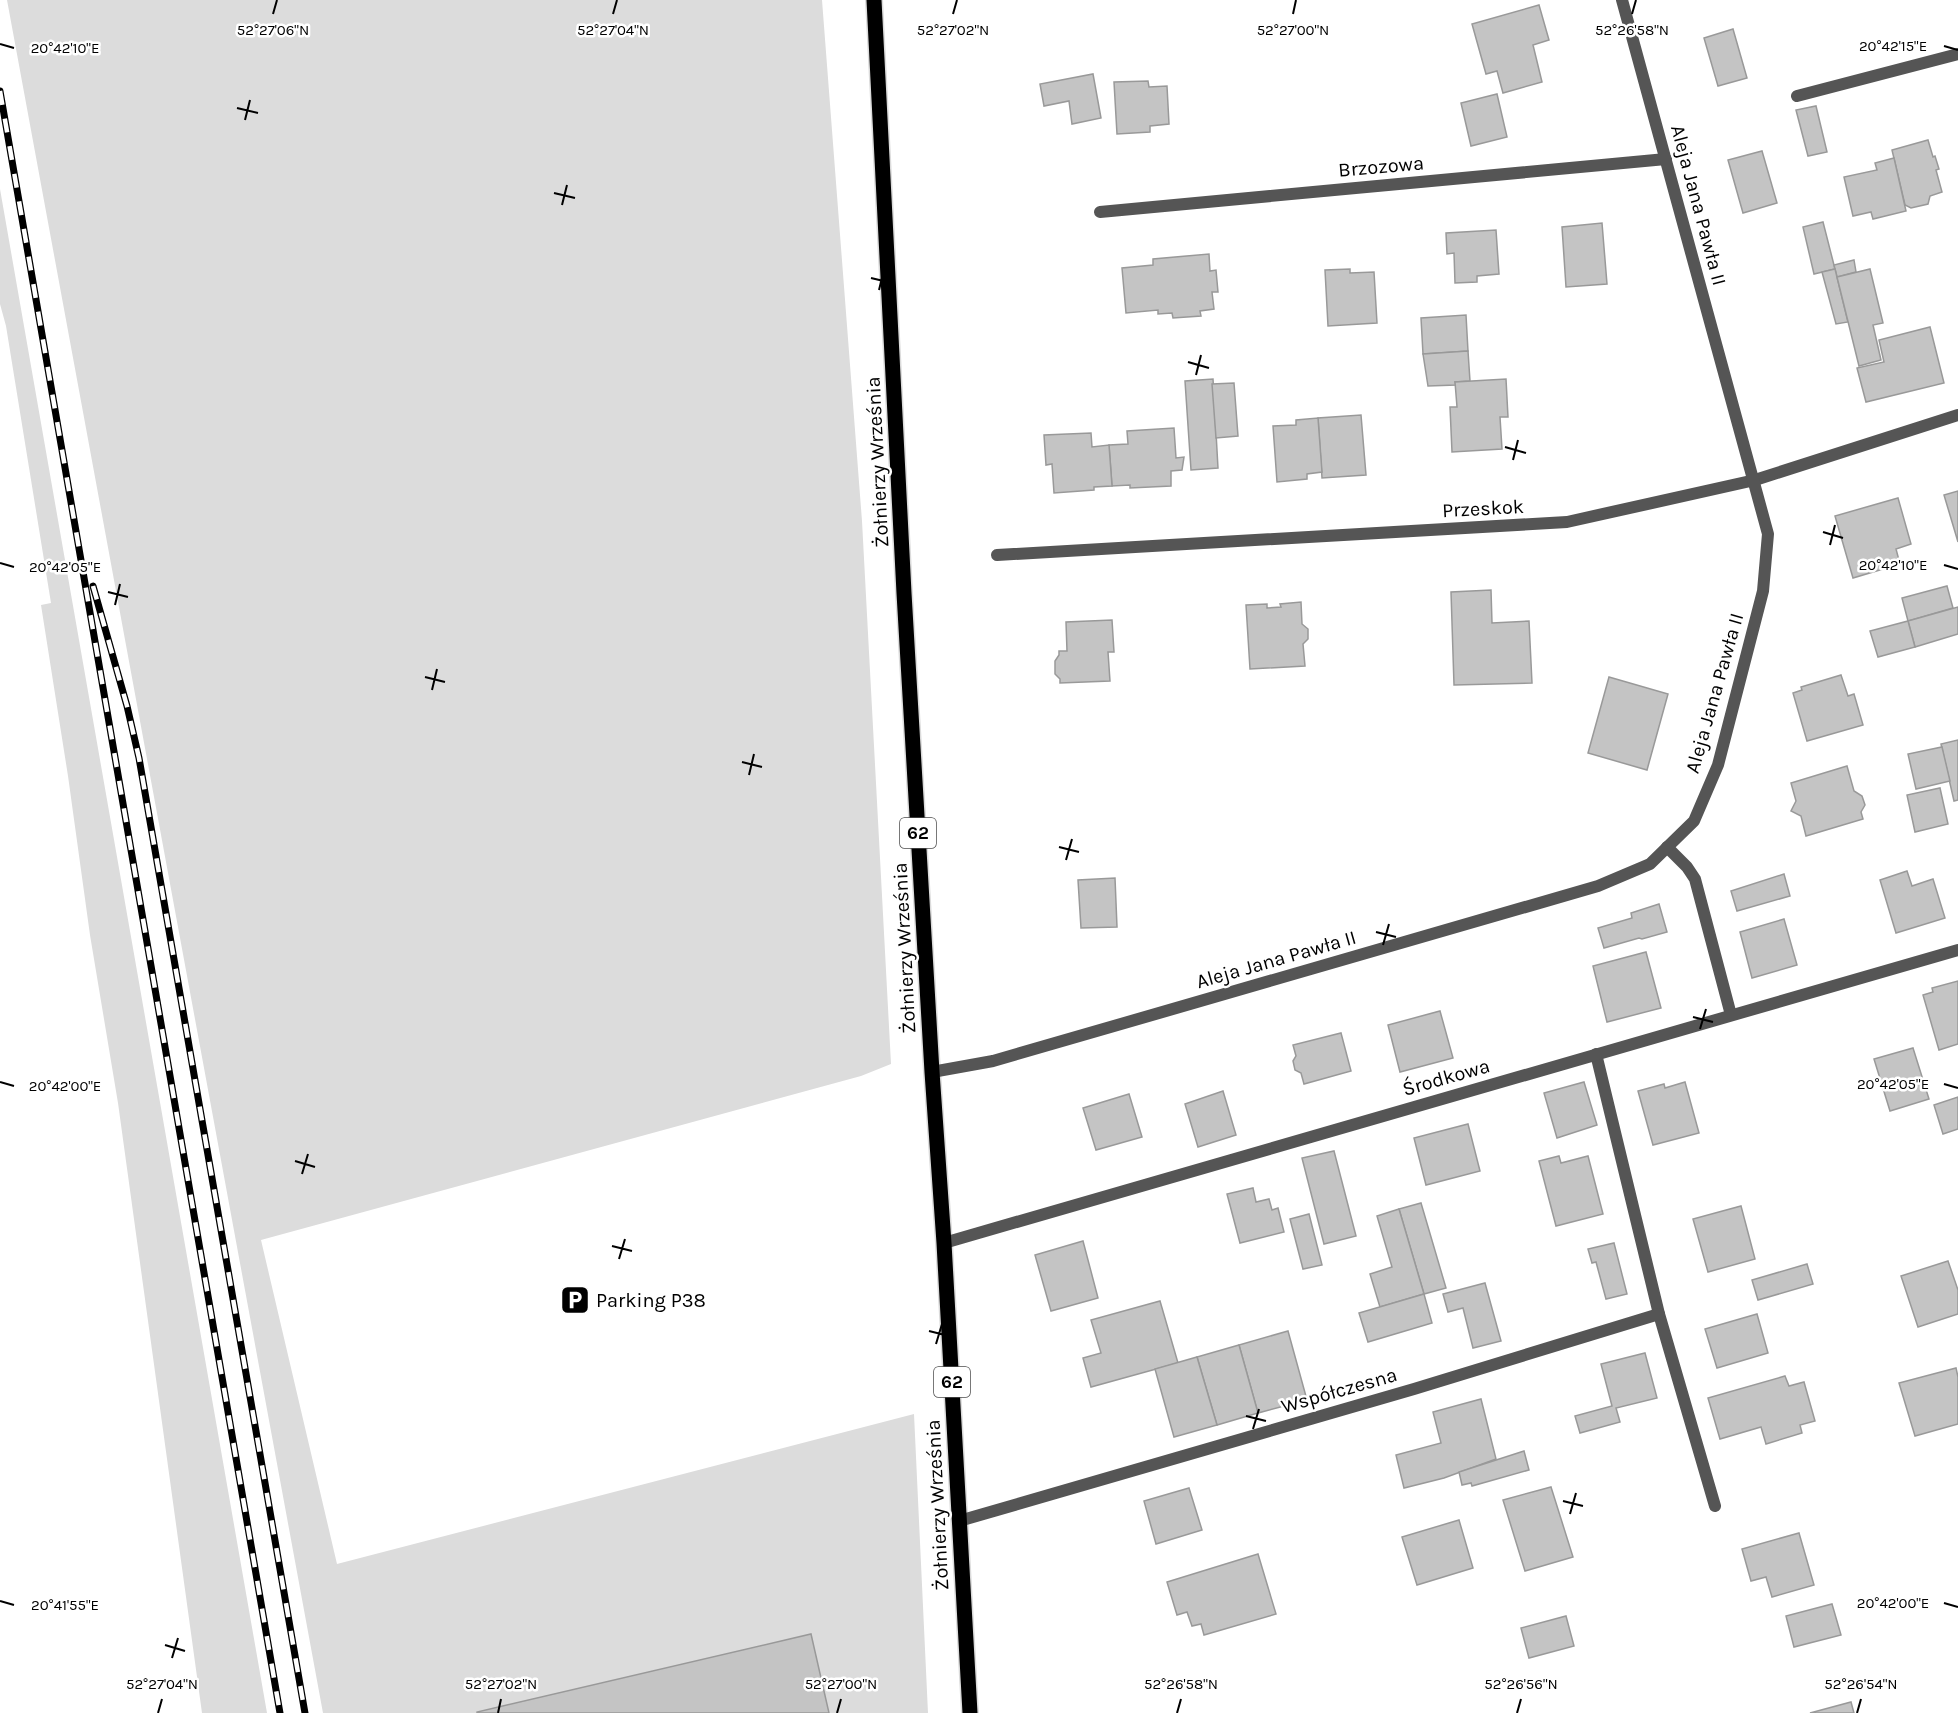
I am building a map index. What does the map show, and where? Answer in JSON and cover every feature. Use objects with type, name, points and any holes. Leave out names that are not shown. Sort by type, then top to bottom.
[{"type":"main road","name":"Żołnierzy Września","points":[[874,0],[905,605],[970,1713]]},
{"type":"street","name":"Aleja Jana Pawła II","points":[[932,1072],[993,1061],[1599,886],[1650,864],[1694,821],[1718,765],[1763,591],[1768,534],[1622,0]]},
{"type":"street","points":[[1797,96],[1958,54]]},
{"type":"street","name":"Brzozowa","points":[[1100,212],[1666,159]]},
{"type":"street","name":"Przeskok","points":[[997,555],[1568,522],[1755,480],[1958,415]]},
{"type":"street","points":[[1667,847],[1687,867],[1695,879],[1731,1015]]},
{"type":"street","name":"Środkowa","points":[[944,1243],[1958,950]]},
{"type":"street","points":[[1596,1054],[1659,1314],[1715,1506]]},
{"type":"street","name":"Współczesna","points":[[959,1521],[1413,1389],[1659,1314]]},
{"type":"shaded area","points":[[7,0],[822,0],[862,521],[891,1064],[861,1076],[261,1240],[337,1564],[914,1414],[928,1713],[323,1713]]},
{"type":"shaded area","points":[[0,189],[267,1713],[202,1713],[118,1103],[90,935],[41,605],[51,603],[6,326],[0,304]]},
{"type":"building","points":[[1539,5],[1549,40],[1533,45],[1542,82],[1503,93],[1497,71],[1486,74],[1472,24]]},
{"type":"building","points":[[1733,29],[1747,78],[1718,86],[1704,38]]},
{"type":"building","points":[[1093,74],[1101,118],[1072,124],[1069,101],[1044,106],[1040,84]]},
{"type":"building","points":[[1148,81],[1149,87],[1167,86],[1169,124],[1150,126],[1150,132],[1117,134],[1114,82]]},
{"type":"building","points":[[1497,94],[1507,137],[1471,146],[1461,103]]},
{"type":"building","points":[[1816,106],[1827,152],[1808,156],[1796,110]]},
{"type":"building","points":[[1928,140],[1939,169],[1936,170],[1942,192],[1930,196],[1928,204],[1911,208],[1905,205],[1892,150]]},
{"type":"building","points":[[1762,151],[1777,203],[1743,213],[1728,160]]},
{"type":"building","points":[[1894,158],[1906,211],[1873,219],[1871,212],[1853,216],[1844,177],[1877,170],[1875,163]]},
{"type":"building","points":[[1823,222],[1835,269],[1814,274],[1803,227]]},
{"type":"building","points":[[1602,223],[1607,284],[1566,287],[1562,227]]},
{"type":"building","points":[[1496,230],[1499,274],[1477,276],[1477,282],[1455,283],[1454,253],[1447,254],[1446,233]]},
{"type":"building","points":[[1209,254],[1210,271],[1216,270],[1218,292],[1212,292],[1214,309],[1200,311],[1201,316],[1173,318],[1172,313],[1158,314],[1158,310],[1126,313],[1122,268],[1153,265],[1153,259]]},
{"type":"building","points":[[1854,260],[1856,272],[1837,277],[1834,265]]},
{"type":"building","points":[[1350,269],[1350,273],[1374,272],[1377,323],[1328,326],[1325,270]]},
{"type":"building","points":[[1835,269],[1848,322],[1836,324],[1822,272]]},
{"type":"building","points":[[1870,269],[1883,323],[1873,325],[1881,360],[1859,366],[1837,277]]},
{"type":"building","points":[[1466,315],[1468,351],[1423,354],[1421,318]]},
{"type":"building","points":[[1930,327],[1944,383],[1866,402],[1857,368],[1884,362],[1879,340]]},
{"type":"building","points":[[1468,351],[1470,381],[1455,382],[1456,385],[1428,386],[1423,354]]},
{"type":"building","points":[[1213,379],[1218,468],[1191,470],[1185,381]]},
{"type":"building","points":[[1506,379],[1508,417],[1500,417],[1502,449],[1452,452],[1450,407],[1457,407],[1455,382]]},
{"type":"building","points":[[1234,383],[1238,436],[1216,438],[1212,384]]},
{"type":"building","points":[[1361,415],[1366,475],[1322,478],[1318,418]]},
{"type":"building","points":[[1318,418],[1322,472],[1307,474],[1307,479],[1277,482],[1273,426],[1296,425],[1296,420]]},
{"type":"building","points":[[1174,428],[1176,458],[1184,457],[1182,470],[1171,471],[1171,486],[1130,488],[1130,485],[1112,486],[1109,445],[1128,444],[1127,431]]},
{"type":"building","points":[[1091,433],[1092,447],[1109,445],[1112,486],[1094,487],[1094,490],[1054,493],[1052,464],[1046,465],[1044,435]]},
{"type":"building","points":[[1958,491],[1958,542],[1944,495]]},
{"type":"building","points":[[1898,498],[1911,544],[1896,549],[1900,564],[1853,578],[1835,516]]},
{"type":"building","points":[[1947,586],[1953,608],[1908,621],[1902,598]]},
{"type":"building","points":[[1491,590],[1492,623],[1529,621],[1532,683],[1454,685],[1451,592]]},
{"type":"building","points":[[1301,602],[1302,624],[1308,629],[1308,639],[1303,644],[1305,666],[1250,669],[1246,605],[1267,604],[1267,608]]},
{"type":"building","points":[[1958,607],[1958,634],[1915,647],[1908,621]]},
{"type":"building","points":[[1112,620],[1114,652],[1108,652],[1110,681],[1060,683],[1060,679],[1055,674],[1055,661],[1059,651],[1067,651],[1066,622]]},
{"type":"building","points":[[1908,621],[1915,647],[1878,657],[1870,631]]},
{"type":"building","points":[[1841,675],[1848,696],[1854,694],[1863,725],[1807,741],[1793,693],[1802,690],[1801,687]]},
{"type":"building","points":[[1609,677],[1668,694],[1647,770],[1588,753]]},
{"type":"building","points":[[1958,740],[1958,800],[1954,801],[1941,744]]},
{"type":"building","points":[[1942,747],[1950,781],[1916,789],[1908,754]]},
{"type":"building","points":[[1847,766],[1854,791],[1862,796],[1865,805],[1861,812],[1863,819],[1806,836],[1801,816],[1791,811],[1796,801],[1791,783]]},
{"type":"building","points":[[1940,788],[1948,824],[1915,832],[1907,795]]},
{"type":"building","points":[[1907,871],[1912,886],[1933,879],[1945,918],[1896,933],[1880,880]]},
{"type":"building","points":[[1784,874],[1790,896],[1737,911],[1731,891]]},
{"type":"building","points":[[1115,878],[1117,927],[1081,928],[1078,880]]},
{"type":"building","points":[[1659,904],[1667,932],[1604,948],[1598,928],[1632,918],[1631,913]]},
{"type":"building","points":[[1784,919],[1797,965],[1752,978],[1740,932]]},
{"type":"building","points":[[1646,952],[1661,1008],[1607,1022],[1593,966]]},
{"type":"building","points":[[1958,981],[1958,1044],[1939,1050],[1923,995],[1933,992],[1932,988]]},
{"type":"building","points":[[1440,1011],[1453,1058],[1400,1072],[1388,1025]]},
{"type":"building","points":[[1341,1033],[1351,1071],[1304,1084],[1301,1073],[1295,1070],[1293,1061],[1296,1056],[1293,1045]]},
{"type":"building","points":[[1913,1048],[1929,1099],[1890,1111],[1874,1059]]},
{"type":"building","points":[[1584,1082],[1597,1125],[1557,1138],[1544,1093]]},
{"type":"building","points":[[1685,1082],[1699,1133],[1653,1145],[1638,1091],[1664,1084],[1665,1088]]},
{"type":"building","points":[[1223,1091],[1236,1135],[1198,1147],[1185,1104]]},
{"type":"building","points":[[1129,1094],[1142,1137],[1096,1150],[1083,1108]]},
{"type":"building","points":[[1958,1097],[1958,1129],[1943,1134],[1934,1105]]},
{"type":"building","points":[[1468,1124],[1480,1171],[1426,1185],[1414,1138]]},
{"type":"building","points":[[1334,1151],[1356,1236],[1324,1244],[1302,1158]]},
{"type":"building","points":[[1559,1156],[1561,1163],[1588,1156],[1603,1214],[1556,1226],[1539,1161]]},
{"type":"building","points":[[1253,1188],[1256,1202],[1269,1199],[1272,1210],[1278,1208],[1284,1232],[1240,1243],[1227,1194]]},
{"type":"building","points":[[1421,1203],[1446,1288],[1424,1294],[1399,1209]]},
{"type":"building","points":[[1741,1206],[1755,1259],[1708,1272],[1693,1219]]},
{"type":"building","points":[[1399,1209],[1424,1294],[1380,1307],[1370,1274],[1392,1267],[1377,1216]]},
{"type":"building","points":[[1309,1214],[1322,1265],[1303,1269],[1290,1219]]},
{"type":"building","points":[[1083,1241],[1098,1298],[1051,1311],[1035,1255]]},
{"type":"building","points":[[1614,1243],[1627,1294],[1606,1299],[1596,1262],[1592,1263],[1588,1249]]},
{"type":"building","points":[[1948,1261],[1958,1290],[1958,1314],[1918,1327],[1901,1276]]},
{"type":"building","points":[[1807,1264],[1813,1284],[1758,1300],[1752,1280]]},
{"type":"building","points":[[1485,1283],[1501,1341],[1473,1348],[1463,1308],[1448,1312],[1443,1294]]},
{"type":"building","points":[[1424,1294],[1432,1323],[1368,1342],[1359,1313]]},
{"type":"building","points":[[1160,1301],[1178,1363],[1091,1387],[1083,1358],[1101,1353],[1091,1320]]},
{"type":"building","points":[[1757,1314],[1768,1353],[1717,1368],[1705,1329]]},
{"type":"building","points":[[1288,1331],[1307,1400],[1258,1413],[1239,1345]]},
{"type":"building","points":[[1239,1345],[1258,1413],[1217,1425],[1197,1357]]},
{"type":"building","points":[[1645,1353],[1657,1398],[1616,1408],[1620,1422],[1580,1433],[1575,1416],[1612,1406],[1601,1364]]},
{"type":"building","points":[[1197,1357],[1217,1425],[1174,1437],[1155,1369]]},
{"type":"building","points":[[1956,1368],[1958,1424],[1915,1436],[1899,1383]]},
{"type":"building","points":[[1785,1376],[1789,1386],[1804,1382],[1815,1421],[1800,1425],[1802,1433],[1766,1444],[1761,1427],[1720,1439],[1708,1398]]},
{"type":"building","points":[[1481,1399],[1496,1459],[1444,1478],[1404,1488],[1396,1455],[1441,1443],[1433,1412]]},
{"type":"building","points":[[1524,1451],[1529,1470],[1472,1486],[1471,1483],[1462,1485],[1459,1472]]},
{"type":"building","points":[[1551,1487],[1573,1557],[1525,1571],[1503,1500]]},
{"type":"building","points":[[1189,1488],[1202,1530],[1156,1544],[1144,1501]]},
{"type":"building","points":[[1459,1520],[1473,1568],[1417,1585],[1402,1537]]},
{"type":"building","points":[[1799,1533],[1814,1585],[1772,1597],[1766,1577],[1751,1581],[1742,1549]]},
{"type":"building","points":[[1258,1554],[1276,1614],[1204,1635],[1201,1624],[1192,1626],[1187,1612],[1177,1615],[1167,1582]]},
{"type":"building","points":[[1832,1604],[1841,1635],[1794,1647],[1786,1616]]},
{"type":"building","points":[[1566,1616],[1574,1646],[1529,1658],[1521,1628]]},
{"type":"building","points":[[811,1634],[829,1713],[477,1713],[477,1712]]},
{"type":"building","points":[[1851,1702],[1854,1713],[1810,1713]]},
{"type":"railway","points":[[0,91],[280,1713]]},
{"type":"railway","points":[[93,586],[127,706],[139,758],[305,1713]]},
{"type":"place","name":"Parking P38","points":[[575,1300]]}]
